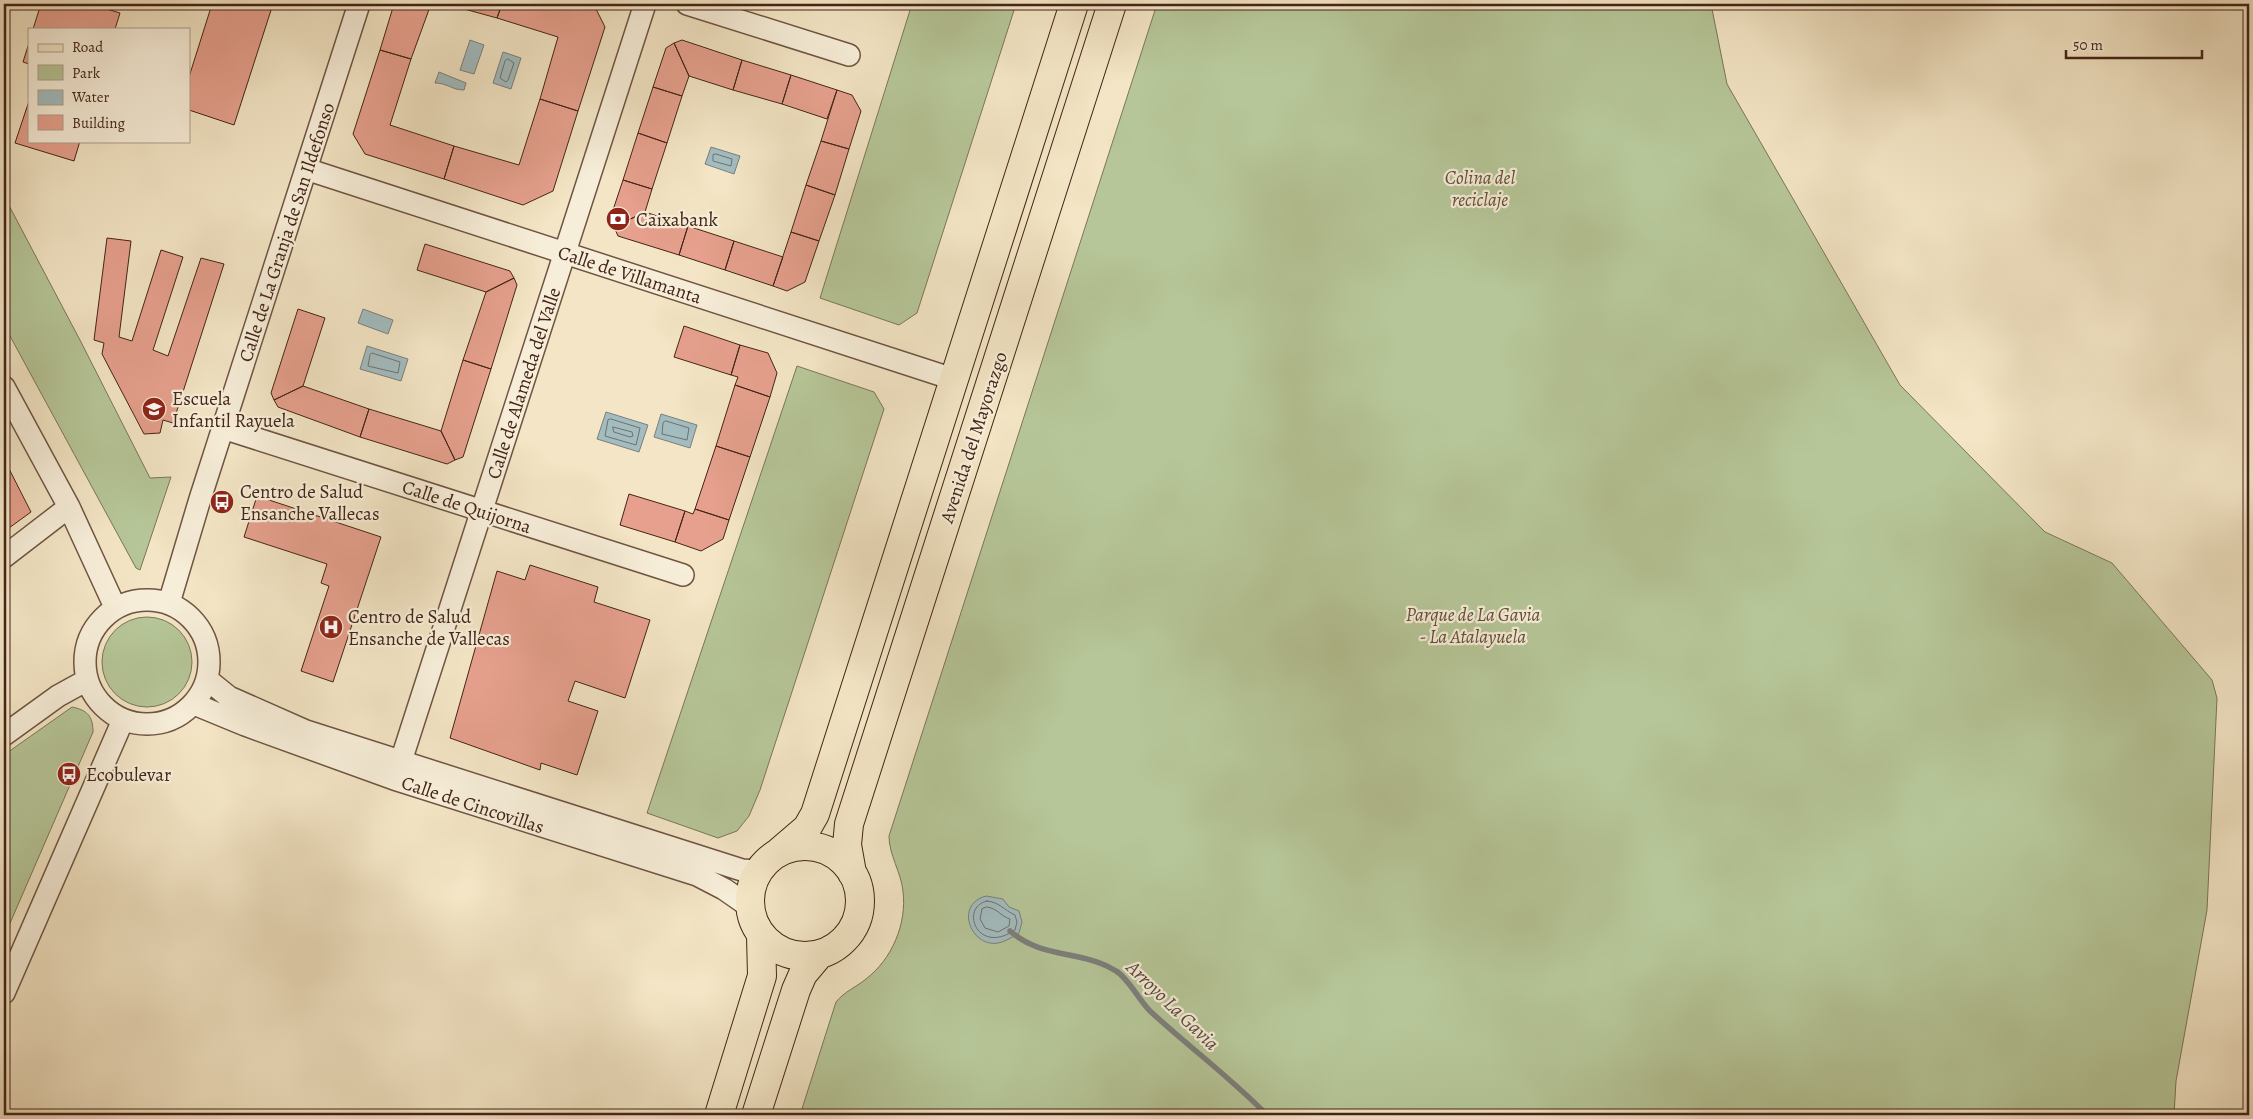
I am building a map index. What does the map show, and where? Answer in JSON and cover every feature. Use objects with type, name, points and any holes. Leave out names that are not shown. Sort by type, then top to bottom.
[{"type":"main road","name":"Avenida del Mayorazgo","points":[[779,852],[807,828],[815,814],[1074,4]]},
{"type":"main road","name":"Avenida del Mayorazgo","points":[[852,873],[847,834],[853,810],[1112,4]]},
{"type":"main road","points":[[798,846],[818,847],[834,854],[852,873],[857,882],[860,900],[858,918],[849,934],[836,947],[819,955],[788,954],[773,947],[761,936],[753,922],[750,907],[751,888],[758,871],[769,858],[779,852],[798,846]]},
{"type":"main road","points":[[719,1115],[762,976],[761,936]]},
{"type":"main road","points":[[756,1115],[796,990],[803,974],[819,955]]},
{"type":"street","name":"Calle de La Granja de San Ildefonso","points":[[169,603],[181,558],[359,4]]},
{"type":"street","name":"Calle de Alameda del Valle","points":[[401,761],[645,4]]},
{"type":"street","points":[[687,4],[849,55]]},
{"type":"street","name":"Calle de Villamanta","points":[[306,169],[953,380]]},
{"type":"street","points":[[4,387],[69,508],[116,607]]},
{"type":"street","name":"Calle de Quijorna","points":[[223,428],[683,575]]},
{"type":"street","points":[[4,557],[69,508]]},
{"type":"street","points":[[142,600],[169,603],[185,611],[195,620],[203,634],[210,666],[208,680],[194,704],[180,716],[164,722],[147,725],[123,720],[99,703],[87,680],[84,666],[86,649],[92,633],[104,616],[116,607],[130,601],[142,600]]},
{"type":"street","points":[[4,735],[58,696],[87,680]]},
{"type":"street","name":"Calle de Cincovillas","points":[[208,680],[229,697],[276,719],[742,870],[758,871]]},
{"type":"street","name":"Calle de Cincovillas","points":[[194,704],[385,776],[697,875],[724,889],[750,907]]},
{"type":"street","points":[[4,993],[123,720]]},
{"type":"green space","points":[[912,4],[1016,4],[917,313],[899,325],[820,298]]},
{"type":"green space","name":"Parque de La Gavia - La Atalayuela","points":[[1157,4],[1711,4],[1727,84],[1900,385],[2045,532],[2112,563],[2212,680],[2217,698],[2207,910],[2176,1081],[2174,1115],[800,1115],[836,1002],[875,971],[890,951],[900,928],[903,916],[903,891],[891,850],[889,836]]},
{"type":"green space","points":[[4,196],[150,478],[171,477],[140,570],[136,568],[4,325]]},
{"type":"green space","points":[[797,366],[874,392],[884,409],[760,790],[749,816],[737,831],[718,838],[647,813]]},
{"type":"green space","points":[[147,617],[164,620],[179,630],[189,645],[192,662],[189,679],[179,694],[164,704],[147,707],[130,704],[115,694],[105,679],[102,662],[105,645],[115,630],[130,620]]},
{"type":"green space","points":[[72,707],[82,710],[88,715],[92,722],[93,732],[4,937],[4,755]]},
{"type":"water","points":[[470,40],[484,45],[474,74],[460,70]]},
{"type":"water","points":[[503,52],[521,58],[511,89],[493,83]]},
{"type":"water","points":[[439,72],[466,83],[464,90],[435,83]]},
{"type":"water","points":[[711,147],[740,156],[734,174],[705,164]]},
{"type":"water","points":[[363,309],[393,320],[388,334],[358,323]]},
{"type":"water","points":[[367,346],[408,359],[401,381],[360,369]]},
{"type":"water","points":[[606,412],[648,425],[639,452],[597,439]]},
{"type":"water","points":[[661,414],[697,425],[690,448],[654,437]]},
{"type":"water","points":[[986,896],[1003,899],[1009,907],[1019,911],[1022,922],[1019,933],[1002,942],[992,943],[982,940],[975,934],[970,926],[968,917],[970,908],[976,901]]},
{"type":"building","points":[[41,4],[90,4],[120,13],[115,28],[33,28]]},
{"type":"building","points":[[212,4],[273,4],[234,125],[190,110],[190,74]]},
{"type":"building","points":[[394,4],[431,4],[411,59],[380,50]]},
{"type":"building","points":[[446,4],[502,4],[497,18]]},
{"type":"building","points":[[502,4],[579,4],[596,9],[605,27],[578,111],[540,99],[558,37],[497,18]]},
{"type":"building","points":[[682,40],[742,60],[733,90],[689,76],[674,43]]},
{"type":"building","points":[[674,43],[689,76],[682,96],[653,87],[666,48]]},
{"type":"building","points":[[28,46],[28,64],[23,62]]},
{"type":"building","points":[[380,50],[411,59],[390,125],[454,146],[444,179],[365,154],[353,134]]},
{"type":"building","points":[[742,60],[791,75],[782,104],[733,90]]},
{"type":"building","points":[[791,75],[837,90],[827,119],[782,104]]},
{"type":"building","points":[[653,87],[682,96],[667,143],[638,133]]},
{"type":"building","points":[[837,90],[852,95],[861,111],[849,149],[821,141]]},
{"type":"building","points":[[540,99],[578,111],[553,191],[523,205],[444,179],[454,146],[519,165]]},
{"type":"building","points":[[28,104],[28,142],[80,142],[74,161],[15,143]]},
{"type":"building","points":[[638,133],[667,143],[652,189],[623,180]]},
{"type":"building","points":[[821,141],[849,149],[835,195],[806,185]]},
{"type":"building","points":[[623,180],[652,189],[645,212],[614,227],[610,219]]},
{"type":"building","points":[[806,185],[835,195],[819,241],[791,232]]},
{"type":"building","points":[[645,212],[688,226],[679,255],[618,236],[614,227]]},
{"type":"building","points":[[688,226],[734,241],[725,270],[679,255]]},
{"type":"building","points":[[791,232],[819,241],[805,282],[787,291],[773,286]]},
{"type":"building","points":[[107,238],[131,241],[119,337],[132,341],[161,250],[183,257],[153,350],[168,356],[201,258],[224,264],[173,423],[163,420],[160,433],[144,434],[102,354],[104,343],[94,340]]},
{"type":"building","points":[[734,241],[783,257],[773,286],[725,270]]},
{"type":"building","points":[[425,244],[510,271],[514,278],[486,292],[417,270]]},
{"type":"building","points":[[514,278],[517,285],[491,369],[463,360],[486,292]]},
{"type":"building","points":[[298,309],[325,318],[303,386],[274,400],[271,393]]},
{"type":"building","points":[[684,326],[740,345],[731,375],[674,357]]},
{"type":"building","points":[[740,345],[768,353],[777,373],[770,397],[735,385],[738,377],[731,375]]},
{"type":"building","points":[[463,360],[491,369],[463,457],[455,460],[441,431]]},
{"type":"building","points":[[735,385],[770,397],[750,457],[716,446]]},
{"type":"building","points":[[303,386],[369,409],[360,437],[278,407],[274,400]]},
{"type":"building","points":[[369,409],[441,431],[455,460],[447,464],[360,437]]},
{"type":"building","points":[[716,446],[750,457],[729,520],[695,509]]},
{"type":"building","points":[[4,459],[31,512],[9,528],[4,518]]},
{"type":"building","points":[[629,494],[685,511],[675,542],[620,525]]},
{"type":"building","points":[[257,496],[381,537],[333,682],[301,671],[329,586],[321,583],[327,564],[244,537]]},
{"type":"building","points":[[695,509],[729,520],[723,539],[701,551],[675,542],[685,511],[693,514]]},
{"type":"building","points":[[530,565],[598,587],[594,602],[650,620],[625,698],[575,681],[568,701],[598,711],[577,775],[541,763],[540,770],[450,738],[497,571],[525,580]]},
{"type":"waterway","name":"Arroyo La Gavia","points":[[1010,931],[1023,940],[1049,951],[1103,964],[1116,971],[1125,979],[1150,1011],[1239,1088],[1267,1115]]},
{"type":"place","name":"Caixabank","points":[[618,219]]},
{"type":"place","name":"Escuela Infantil Rayuela","points":[[154,409]]},
{"type":"place","name":"Centro de Salud Ensanche Vallecas","points":[[222,502]]},
{"type":"place","name":"Centro de Salud Ensanche de Vallecas","points":[[331,627]]},
{"type":"place","name":"Ecobulevar","points":[[69,774]]},
{"type":"park label","name":"Colina del reciclaje","points":[[1480,188]]}]
